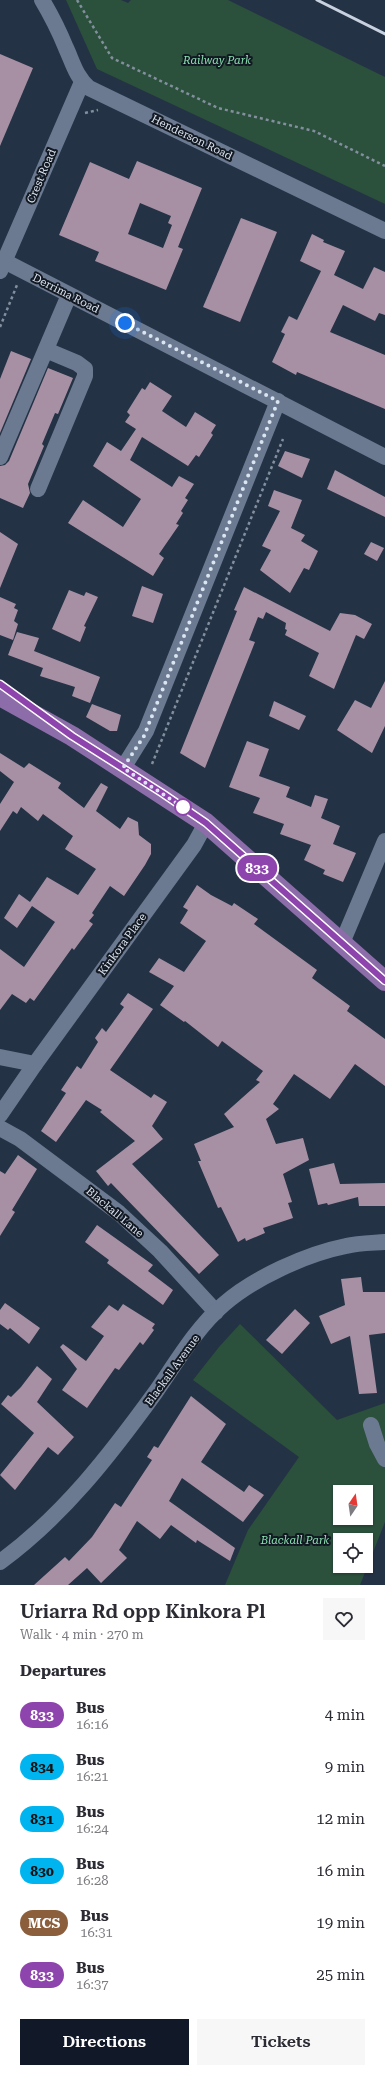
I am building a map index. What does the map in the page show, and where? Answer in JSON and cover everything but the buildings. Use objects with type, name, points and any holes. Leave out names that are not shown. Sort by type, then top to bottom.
[{"type":"main road","points":[[0,684],[72,736]]},
{"type":"main road","points":[[0,696],[72,736],[206,823],[385,981]]},
{"type":"street","points":[[42,0],[59,32],[82,82]]},
{"type":"street","name":"Henderson Road","points":[[82,82],[89,88],[385,231]]},
{"type":"street","name":"Crest Road","points":[[2,266],[82,82]]},
{"type":"street","name":"Derrima Road","points":[[2,266],[70,295],[385,457]]},
{"type":"street","points":[[0,457],[70,295]]},
{"type":"street","points":[[38,489],[85,376],[85,369],[77,363],[46,350]]},
{"type":"street","points":[[123,768],[144,736],[278,401]]},
{"type":"street","name":"Kinkora Place","points":[[0,1115],[194,845],[206,823]]},
{"type":"street","points":[[342,943],[385,841]]},
{"type":"street","points":[[0,1057],[36,1064]]},
{"type":"street","name":"Blackall Lane","points":[[0,1128],[24,1142],[119,1213],[170,1262],[216,1312]]},
{"type":"street","name":"Blackall Avenue","points":[[0,1562],[42,1528],[96,1472],[195,1337],[216,1312],[250,1286],[313,1255],[347,1245],[385,1242]]},
{"type":"street","points":[[371,1425],[377,1444],[385,1459]]},
{"type":"path","points":[[77,0],[112,58],[218,108],[314,131],[385,166]]},
{"type":"path","points":[[82,117],[86,113],[99,110]]},
{"type":"path","points":[[0,327],[17,284]]},
{"type":"path","points":[[152,764],[283,439]]},
{"type":"green space","name":"Railway Park","points":[[66,0],[121,0],[128,3],[131,0],[228,0],[385,77],[385,204],[97,69]]},
{"type":"green space","name":"Blackall Park","points":[[240,1324],[337,1420],[385,1403],[385,1522],[373,1552],[373,1533],[333,1533],[333,1573],[365,1573],[360,1585],[225,1585],[248,1530],[299,1457],[193,1380],[219,1347]]},
{"type":"railway","points":[[317,0],[385,34]]},
{"type":"bus line","name":"833","points":[[0,684],[72,736],[162,793],[206,823],[385,981]]},
{"type":"route","points":[[125,323],[278,401],[144,736],[123,768],[184,808],[183,807]]}]
